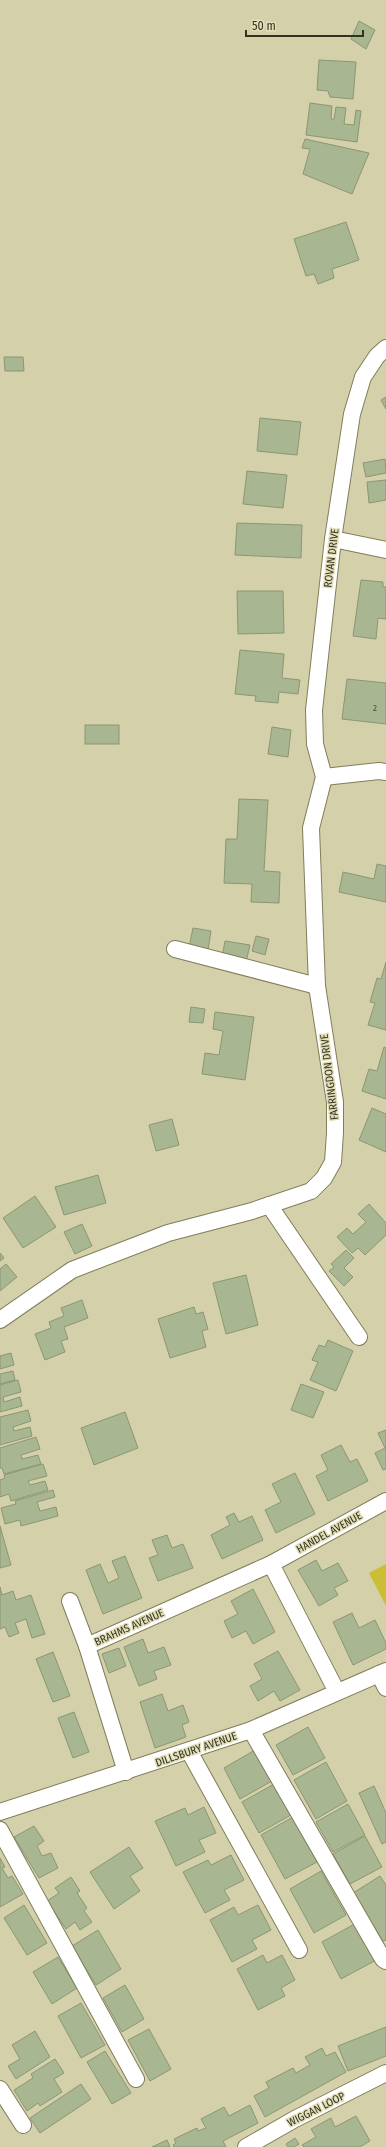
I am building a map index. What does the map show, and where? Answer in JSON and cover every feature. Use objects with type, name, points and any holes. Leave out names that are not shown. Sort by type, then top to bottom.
[{"type":"street","name":"ROVAN DRIVE","points":[[324,777],[314,744],[314,710],[333,539],[352,414],[363,377],[377,356],[386,348]]},
{"type":"street","points":[[333,539],[386,550]]},
{"type":"street","points":[[324,777],[379,771],[386,772]]},
{"type":"street","name":"FARRINGDON DRIVE","points":[[0,1320],[72,1270],[168,1233],[269,1205],[311,1191],[324,1178],[333,1162],[335,1102],[317,986],[311,828],[324,777]]},
{"type":"street","points":[[175,949],[317,986]]},
{"type":"street","points":[[269,1205],[359,1337]]},
{"type":"street","name":"HANDEL AVENUE","points":[[271,1564],[386,1501]]},
{"type":"street","points":[[271,1564],[336,1692]]},
{"type":"street","name":"BRAHMS AVENUE","points":[[126,1772],[87,1646],[271,1564]]},
{"type":"street","points":[[70,1601],[87,1646]]},
{"type":"street","name":"DILLSBURY AVENUE","points":[[0,1812],[251,1730],[336,1692],[384,1678]]},
{"type":"street","points":[[251,1730],[382,1959],[386,1962]]},
{"type":"street","points":[[189,1751],[299,1950]]},
{"type":"street","points":[[0,1830],[136,2079]]},
{"type":"street","name":"WIGGAN LOOP","points":[[246,2147],[295,2119],[386,2073]]},
{"type":"street","points":[[0,2089],[23,2125]]},
{"type":"shaded area","points":[[386,1564],[386,1606],[369,1573]]},
{"type":"building","points":[[359,21],[375,30],[366,49],[351,39]]},
{"type":"building","points":[[319,60],[356,62],[353,99],[330,97],[328,91],[317,90]]},
{"type":"building","points":[[310,103],[332,106],[331,119],[334,119],[336,107],[346,108],[344,124],[354,125],[356,110],[361,111],[357,142],[306,135]]},
{"type":"building","points":[[305,139],[369,153],[352,194],[303,174],[310,149],[302,148]]},
{"type":"building","points":[[346,222],[359,260],[332,269],[334,278],[318,284],[314,274],[306,276],[294,239]]},
{"type":"building","points":[[4,357],[23,357],[24,371],[5,371]]},
{"type":"building","points":[[386,397],[386,409],[381,400]]},
{"type":"building","points":[[260,418],[301,422],[297,455],[257,451]]},
{"type":"building","points":[[385,459],[386,473],[366,477],[363,463]]},
{"type":"building","points":[[247,471],[287,475],[283,508],[243,504]]},
{"type":"building","points":[[386,480],[386,500],[369,503],[367,482]]},
{"type":"building","points":[[237,523],[302,525],[301,558],[235,555]]},
{"type":"building","points":[[361,580],[383,582],[383,587],[386,587],[386,619],[378,618],[376,639],[353,636]]},
{"type":"building","points":[[237,591],[283,591],[284,633],[238,634]]},
{"type":"building","points":[[240,650],[284,654],[282,678],[300,680],[298,694],[279,692],[278,703],[255,701],[256,696],[235,694]]},
{"type":"building","points":[[347,679],[386,683],[386,724],[342,719]]},
{"type":"building","points":[[85,725],[119,725],[119,744],[85,744]]},
{"type":"building","points":[[272,727],[291,730],[288,757],[268,754]]},
{"type":"building","points":[[239,799],[268,800],[264,871],[280,872],[279,903],[251,902],[252,884],[224,883],[226,839],[237,839]]},
{"type":"building","points":[[377,864],[386,866],[386,902],[339,892],[343,872],[374,879]]},
{"type":"building","points":[[193,928],[211,931],[208,950],[189,947]]},
{"type":"building","points":[[256,936],[269,939],[265,955],[252,951]]},
{"type":"building","points":[[225,941],[250,945],[246,962],[222,957]]},
{"type":"building","points":[[386,962],[386,1030],[368,1025],[375,1003],[370,1002],[377,978],[381,979]]},
{"type":"building","points":[[191,1007],[205,1009],[203,1023],[189,1022]]},
{"type":"building","points":[[215,1012],[254,1017],[245,1080],[202,1074],[205,1053],[219,1055],[223,1031],[213,1029]]},
{"type":"building","points":[[384,1047],[386,1048],[386,1099],[362,1091],[369,1069],[377,1071]]},
{"type":"building","points":[[372,1108],[386,1114],[386,1152],[359,1140]]},
{"type":"building","points":[[172,1119],[179,1145],[156,1151],[149,1125]]},
{"type":"building","points":[[98,1175],[106,1203],[64,1215],[55,1187]]},
{"type":"building","points":[[35,1196],[56,1227],[23,1248],[3,1218]]},
{"type":"building","points":[[369,1204],[386,1223],[386,1235],[365,1255],[358,1248],[352,1253],[337,1237],[347,1228],[353,1234],[366,1222],[358,1214]]},
{"type":"building","points":[[82,1224],[92,1246],[75,1254],[64,1232]]},
{"type":"building","points":[[346,1250],[354,1258],[344,1268],[353,1277],[344,1286],[329,1271],[334,1267],[331,1264]]},
{"type":"building","points":[[0,1253],[4,1258],[0,1261]]},
{"type":"building","points":[[6,1264],[17,1277],[0,1291],[0,1269]]},
{"type":"building","points":[[246,1275],[258,1325],[226,1334],[213,1283]]},
{"type":"building","points":[[82,1300],[88,1318],[64,1327],[68,1339],[61,1341],[65,1352],[45,1360],[35,1334],[51,1328],[49,1322],[64,1316],[61,1308]]},
{"type":"building","points":[[194,1307],[196,1314],[203,1312],[208,1329],[202,1331],[206,1347],[170,1358],[158,1319]]},
{"type":"building","points":[[328,1340],[353,1351],[336,1391],[310,1380],[318,1362],[312,1360],[319,1345],[325,1347]]},
{"type":"building","points":[[11,1353],[14,1365],[0,1369],[0,1356]]},
{"type":"building","points":[[13,1371],[15,1380],[0,1384],[0,1374]]},
{"type":"building","points":[[18,1380],[21,1392],[3,1397],[4,1402],[20,1397],[22,1406],[0,1412],[0,1385]]},
{"type":"building","points":[[301,1384],[324,1392],[313,1418],[291,1410]]},
{"type":"building","points":[[28,1410],[31,1421],[13,1427],[14,1431],[30,1427],[32,1436],[0,1445],[0,1417]]},
{"type":"building","points":[[125,1412],[138,1448],[94,1465],[81,1428]]},
{"type":"building","points":[[386,1430],[386,1469],[383,1470],[375,1453],[385,1448],[378,1433]]},
{"type":"building","points":[[36,1437],[40,1449],[21,1455],[22,1459],[38,1455],[41,1464],[4,1474],[2,1468],[0,1468],[0,1448]]},
{"type":"building","points":[[341,1445],[350,1462],[357,1459],[368,1481],[328,1501],[316,1476],[328,1470],[321,1455]]},
{"type":"building","points":[[43,1464],[47,1476],[28,1481],[30,1485],[45,1481],[48,1490],[11,1501],[9,1494],[0,1497],[0,1480],[5,1478],[4,1475]]},
{"type":"building","points":[[295,1473],[315,1514],[276,1533],[265,1510],[281,1502],[272,1484]]},
{"type":"building","points":[[53,1490],[55,1497],[37,1502],[40,1511],[56,1507],[58,1516],[21,1526],[20,1520],[5,1524],[1,1508],[16,1504],[15,1501]]},
{"type":"building","points":[[234,1513],[239,1522],[252,1516],[263,1540],[222,1559],[211,1535],[230,1525],[226,1517]]},
{"type":"building","points":[[0,1526],[11,1565],[0,1568]]},
{"type":"building","points":[[167,1535],[172,1548],[183,1544],[193,1568],[158,1581],[149,1558],[158,1555],[152,1540]]},
{"type":"building","points":[[125,1556],[142,1598],[103,1614],[86,1570],[100,1564],[108,1583],[119,1578],[112,1561]]},
{"type":"building","points":[[316,1560],[322,1571],[338,1563],[348,1581],[334,1588],[338,1595],[319,1606],[298,1570]]},
{"type":"building","points":[[0,1587],[2,1595],[13,1591],[16,1600],[31,1595],[45,1634],[32,1638],[26,1619],[15,1623],[19,1633],[9,1637],[5,1627],[0,1629]]},
{"type":"building","points":[[253,1589],[275,1632],[253,1644],[246,1631],[232,1638],[224,1621],[238,1614],[231,1601]]},
{"type":"building","points":[[352,1613],[359,1628],[375,1620],[386,1643],[386,1649],[353,1665],[333,1622]]},
{"type":"building","points":[[143,1639],[148,1653],[164,1647],[171,1665],[154,1671],[157,1679],[139,1686],[124,1647]]},
{"type":"building","points":[[119,1648],[126,1666],[109,1673],[102,1654]]},
{"type":"building","points":[[278,1651],[300,1690],[280,1701],[274,1691],[258,1701],[250,1686],[262,1679],[254,1664]]},
{"type":"building","points":[[53,1652],[70,1696],[53,1702],[36,1659]]},
{"type":"building","points":[[162,1694],[168,1711],[183,1705],[189,1722],[182,1725],[186,1737],[155,1748],[140,1702]]},
{"type":"building","points":[[74,1712],[89,1752],[73,1758],[58,1718]]},
{"type":"building","points":[[308,1727],[325,1758],[293,1775],[276,1745]]},
{"type":"building","points":[[255,1750],[272,1781],[240,1799],[224,1768]]},
{"type":"building","points":[[326,1762],[347,1801],[316,1819],[294,1780]]},
{"type":"building","points":[[274,1784],[291,1815],[259,1833],[242,1802]]},
{"type":"building","points":[[374,1786],[386,1813],[386,1842],[382,1844],[359,1793]]},
{"type":"building","points":[[348,1804],[365,1835],[333,1852],[316,1822]]},
{"type":"building","points":[[204,1807],[216,1833],[199,1840],[205,1852],[176,1866],[155,1821],[185,1808],[188,1815]]},
{"type":"building","points":[[293,1817],[317,1862],[285,1879],[261,1835]]},
{"type":"building","points":[[34,1826],[44,1841],[37,1846],[42,1856],[51,1853],[58,1868],[39,1878],[14,1837]]},
{"type":"building","points":[[365,1836],[382,1867],[350,1884],[333,1854]]},
{"type":"building","points":[[129,1847],[143,1868],[130,1876],[140,1891],[114,1909],[90,1872]]},
{"type":"building","points":[[231,1855],[244,1880],[224,1890],[230,1900],[205,1913],[183,1872],[208,1860],[211,1865]]},
{"type":"building","points":[[0,1858],[5,1867],[2,1868],[8,1878],[12,1876],[23,1894],[0,1907]]},
{"type":"building","points":[[321,1871],[346,1915],[314,1933],[290,1889]]},
{"type":"building","points":[[380,1876],[386,1885],[386,1940],[383,1941],[353,1893]]},
{"type":"building","points":[[71,1877],[80,1891],[77,1893],[87,1908],[84,1911],[92,1922],[80,1930],[75,1922],[66,1929],[47,1901],[59,1893],[55,1888]]},
{"type":"building","points":[[24,1905],[47,1943],[27,1955],[4,1918]]},
{"type":"building","points":[[258,1905],[271,1930],[252,1940],[257,1949],[232,1962],[210,1920],[234,1907],[238,1915]]},
{"type":"building","points":[[360,1921],[380,1958],[341,1979],[322,1942]]},
{"type":"building","points":[[98,1930],[121,1969],[96,1985],[72,1946]]},
{"type":"building","points":[[263,1955],[267,1963],[282,1955],[295,1980],[281,1988],[285,1996],[258,2010],[237,1969]]},
{"type":"building","points":[[58,1957],[77,1988],[52,2004],[33,1972]]},
{"type":"building","points":[[125,1985],[144,2019],[122,2032],[103,1998]]},
{"type":"building","points":[[81,2003],[105,2045],[81,2058],[58,2016]]},
{"type":"building","points":[[386,2027],[386,2056],[348,2071],[338,2046]]},
{"type":"building","points":[[149,2029],[171,2069],[150,2081],[128,2040]]},
{"type":"building","points":[[35,2031],[50,2057],[16,2079],[8,2066],[20,2059],[12,2045]]},
{"type":"building","points":[[322,2048],[326,2056],[335,2052],[346,2072],[265,2117],[254,2096],[269,2088],[266,2082],[293,2068],[296,2073],[310,2065],[305,2057]]},
{"type":"building","points":[[105,2051],[131,2093],[112,2104],[87,2062]]},
{"type":"building","points":[[55,2059],[64,2073],[54,2079],[62,2092],[40,2106],[38,2103],[27,2111],[14,2090],[33,2078],[31,2074]]},
{"type":"building","points":[[81,2084],[91,2099],[40,2133],[30,2118]]},
{"type":"building","points":[[250,2105],[258,2123],[223,2141],[226,2147],[174,2147],[173,2145],[176,2143],[174,2139],[197,2128],[198,2131],[206,2128],[201,2119],[224,2107],[229,2116]]},
{"type":"building","points":[[356,2116],[370,2141],[360,2147],[304,2147],[302,2145],[316,2137],[311,2129],[331,2118],[335,2127]]},
{"type":"building","points":[[295,2138],[299,2144],[294,2147],[288,2147],[286,2144]]},
{"type":"building","points":[[167,2140],[170,2147],[152,2147]]}]
